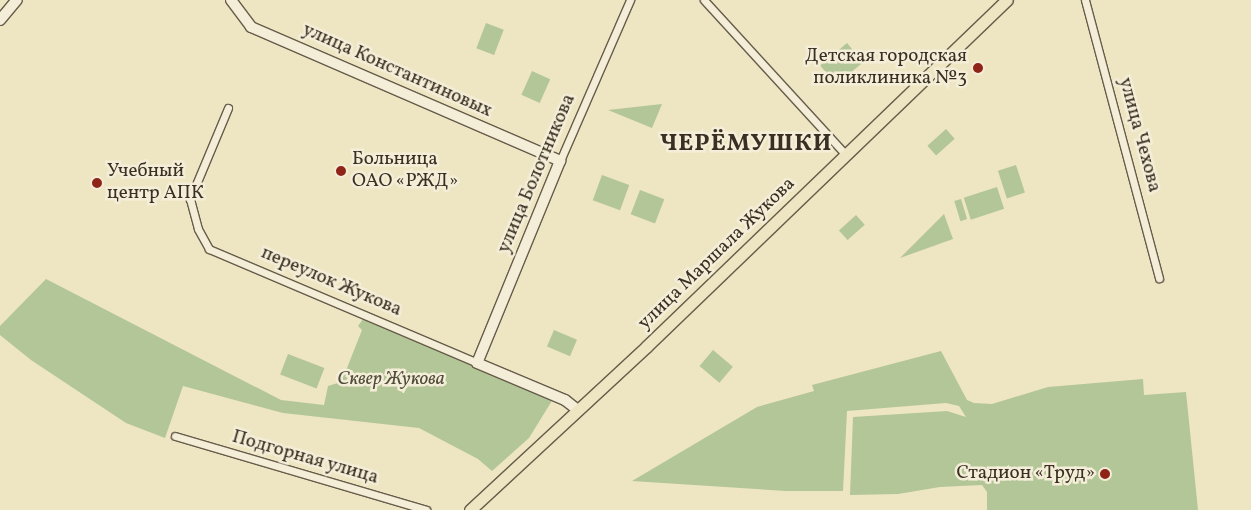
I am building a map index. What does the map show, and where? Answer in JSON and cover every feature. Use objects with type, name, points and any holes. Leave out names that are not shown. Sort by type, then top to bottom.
[{"type":"main road","name":"улица Маршала Жукова","points":[[470,510],[578,410],[1007,0]]},
{"type":"street","points":[[0,20],[17,0]]},
{"type":"street","name":"улица Константиновых","points":[[231,0],[251,27],[560,160]]},
{"type":"street","name":"улица Болотникова","points":[[477,363],[560,160],[630,0]]},
{"type":"street","points":[[704,0],[846,155]]},
{"type":"street","name":"улица Чехова","points":[[1085,0],[1159,278]]},
{"type":"street","name":"переулок Жукова","points":[[228,108],[190,199],[198,229],[209,249],[565,400],[578,410]]},
{"type":"street","name":"Подгорная улица","points":[[175,436],[426,510]]},
{"type":"green space","points":[[486,23],[504,30],[494,55],[476,48]]},
{"type":"green space","points":[[847,43],[863,62],[836,85],[820,65]]},
{"type":"green space","points":[[532,71],[550,79],[540,103],[521,95]]},
{"type":"green space","points":[[662,104],[652,128],[608,110]]},
{"type":"green space","points":[[946,129],[955,139],[936,155],[927,146]]},
{"type":"green space","points":[[1016,165],[1025,193],[1007,198],[998,171]]},
{"type":"green space","points":[[602,175],[629,185],[620,210],[593,200]]},
{"type":"green space","points":[[997,187],[1004,209],[971,220],[964,198]]},
{"type":"green space","points":[[640,190],[664,199],[655,224],[631,214]]},
{"type":"green space","points":[[961,199],[967,219],[960,221],[954,201]]},
{"type":"green space","points":[[944,214],[953,239],[900,258]]},
{"type":"green space","points":[[856,215],[865,225],[848,240],[839,230]]},
{"type":"green space","name":"Сквер Жукова","points":[[46,279],[281,400],[324,405],[328,386],[338,383],[347,368],[362,330],[358,326],[363,319],[553,399],[529,438],[492,471],[478,459],[419,428],[283,413],[183,386],[165,438],[126,423],[31,360],[0,335],[0,326]]},
{"type":"green space","points":[[554,330],[577,340],[570,356],[547,347]]},
{"type":"green space","points":[[713,350],[733,367],[719,383],[700,366]]},
{"type":"green space","points":[[941,351],[967,400],[974,403],[992,404],[1048,387],[1143,379],[1144,395],[1186,392],[1198,510],[987,510],[987,492],[982,485],[940,487],[898,494],[850,495],[853,417],[947,411],[966,417],[959,406],[946,403],[847,411],[843,491],[786,491],[632,481],[757,407],[814,391],[812,385]]},
{"type":"green space","points":[[288,354],[324,368],[317,389],[280,375]]},
{"type":"place","name":"Детская городская поликлиника №3","points":[[978,68]]},
{"type":"place","name":"Больница ОАО «РЖД»","points":[[341,171]]},
{"type":"place","name":"Учебный центр АПК","points":[[97,183]]},
{"type":"place","name":"Стадион «Труд»","points":[[1105,474]]},
{"type":"district","name":"ЧЕРЁМУШКИ","points":[[746,145]]}]
